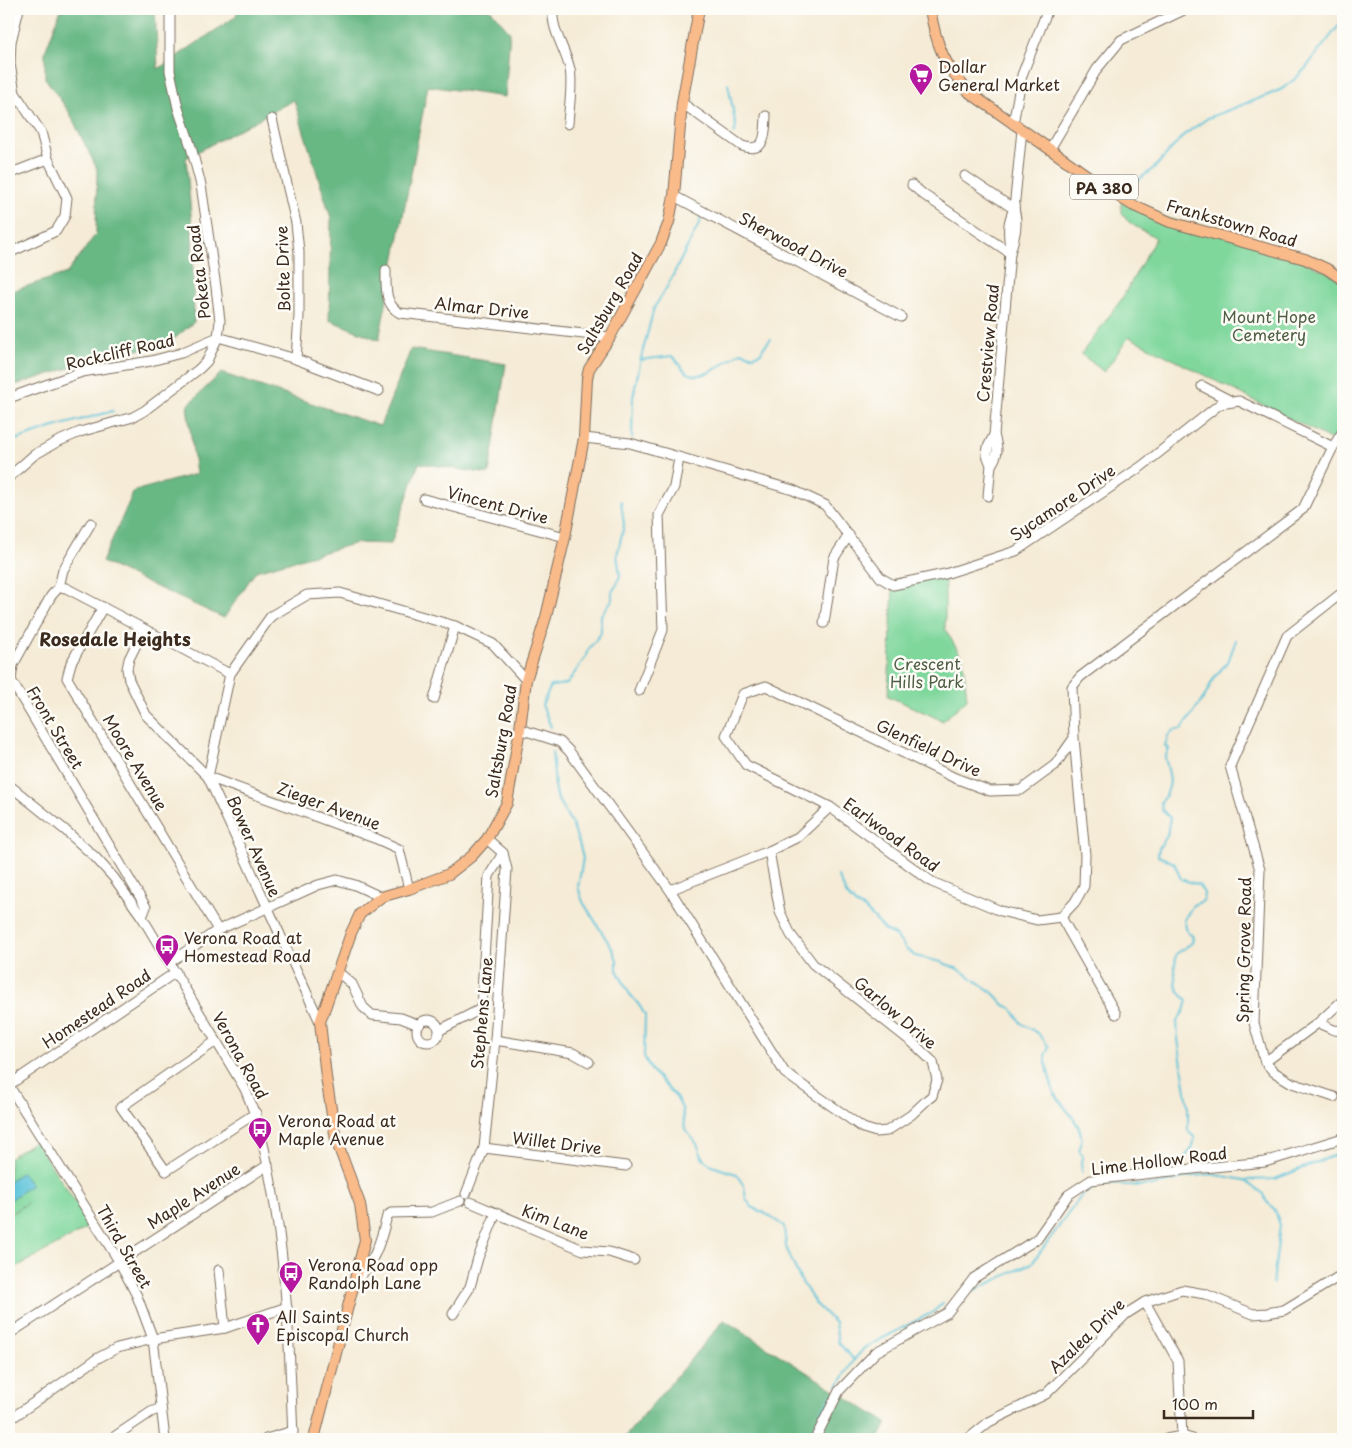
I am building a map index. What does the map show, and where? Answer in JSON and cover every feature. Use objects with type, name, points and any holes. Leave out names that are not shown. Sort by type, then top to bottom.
[{"type":"main road","name":"Saltsburg Road","points":[[314,1439],[365,1240],[360,1204],[336,1140],[320,1022],[351,933],[360,914],[381,897],[449,874],[472,856],[487,838],[507,803],[520,729],[526,680],[546,617],[565,537],[584,438],[589,369],[610,337],[661,243],[669,222],[674,196],[682,104],[699,9]]},
{"type":"main road","name":"Frankstown Road","points":[[930,9],[938,44],[945,61],[970,93],[1105,188],[1170,222],[1305,259],[1327,269],[1343,280]]},
{"type":"street","points":[[9,253],[56,231],[65,216],[67,198],[48,159],[41,132],[12,94],[11,42],[19,9]]},
{"type":"street","name":"Poketa Road","points":[[9,477],[34,454],[57,442],[80,432],[133,417],[144,411],[200,369],[207,361],[218,337],[220,321],[201,185],[174,92],[170,71],[170,9]]},
{"type":"street","points":[[552,9],[552,20],[570,68],[568,124]]},
{"type":"street","name":"Crestview Road","points":[[988,496],[991,465],[997,456],[998,448],[994,435],[1010,253],[1008,229],[1009,220],[1014,209],[1022,75],[1048,9]]},
{"type":"street","points":[[1050,149],[1097,69],[1120,40],[1186,9]]},
{"type":"street","points":[[682,104],[742,146],[749,148],[763,143],[766,116]]},
{"type":"street","name":"Bolte Drive","points":[[272,119],[296,223],[299,252],[299,316],[296,359]]},
{"type":"street","points":[[9,174],[48,159]]},
{"type":"street","points":[[965,176],[1014,209]]},
{"type":"street","points":[[912,185],[1010,253]]},
{"type":"street","name":"Sherwood Drive","points":[[674,196],[901,317]]},
{"type":"street","name":"Almar Drive","points":[[386,270],[387,297],[392,308],[400,312],[610,337]]},
{"type":"street","points":[[218,337],[296,359],[379,391]]},
{"type":"street","name":"Rockcliff Road","points":[[9,398],[82,372],[150,361],[181,353],[218,337]]},
{"type":"street","points":[[1202,386],[1231,402],[1239,401],[1333,447]]},
{"type":"street","name":"Sycamore Drive","points":[[584,438],[630,444],[793,490],[825,505],[881,578],[893,585],[939,575],[1016,552],[1142,466],[1220,404],[1231,402]]},
{"type":"street","points":[[1116,1014],[1061,917],[1075,902],[1084,886],[1086,855],[1074,738],[1072,687],[1080,677],[1303,509],[1333,447],[1343,431]]},
{"type":"street","points":[[639,691],[663,630],[659,515],[674,487],[679,458]]},
{"type":"street","name":"Vincent Drive","points":[[424,499],[565,537]]},
{"type":"street","name":"Front Street","points":[[91,523],[63,570],[59,587],[51,596],[13,665],[11,680],[146,908],[142,917]]},
{"type":"street","points":[[824,623],[834,558],[849,535]]},
{"type":"street","points":[[59,587],[66,588],[230,674]]},
{"type":"street","name":"Spring Grove Road","points":[[1265,1062],[1254,1023],[1260,870],[1230,766],[1287,636],[1343,592]]},
{"type":"street","points":[[208,777],[230,674],[271,616],[308,595],[340,593],[455,626],[493,644],[526,680]]},
{"type":"street","name":"Moore Avenue","points":[[103,608],[71,663],[68,678],[218,930]]},
{"type":"street","points":[[434,699],[455,626]]},
{"type":"street","points":[[144,629],[129,659],[127,669],[129,680],[146,715],[208,777]]},
{"type":"street","name":"Glenfield Drive","points":[[830,807],[746,765],[726,736],[743,694],[766,686],[955,778],[990,791],[1021,790],[1055,765],[1074,738]]},
{"type":"street","points":[[520,729],[560,742],[566,746],[670,890]]},
{"type":"street","name":"Zieger Avenue","points":[[208,777],[377,839],[399,849],[409,889]]},
{"type":"street","name":"Bower Avenue","points":[[208,777],[320,1022]]},
{"type":"street","name":"Verona Road","points":[[9,785],[27,798],[95,857],[114,878],[142,917],[170,962],[245,1089],[256,1113],[281,1235],[287,1307],[293,1435]]},
{"type":"street","name":"Earlwood Road","points":[[670,890],[769,851],[798,837],[830,807],[932,882],[1001,911],[1037,920],[1061,917]]},
{"type":"street","points":[[440,1030],[481,1009],[489,876],[503,853],[487,838]]},
{"type":"street","name":"Garlow Drive","points":[[670,890],[785,1073],[863,1128],[876,1132],[888,1131],[911,1115],[932,1096],[937,1080],[933,1062],[913,1043],[813,964],[791,935],[780,912],[769,851]]},
{"type":"street","name":"Stephens Lane","points":[[465,1199],[484,1148],[495,1040],[507,869],[503,853]]},
{"type":"street","points":[[170,962],[218,930],[318,885],[338,880],[355,885],[381,897]]},
{"type":"street","name":"Homestead Road","points":[[9,1086],[176,972]]},
{"type":"street","points":[[338,972],[352,984],[363,1007],[372,1015],[401,1018],[419,1025]]},
{"type":"street","points":[[1334,1097],[1292,1083],[1274,1072],[1265,1062],[1318,1023],[1343,1000]]},
{"type":"street","points":[[425,1020],[436,1023],[440,1030],[439,1035],[428,1043],[424,1042],[417,1035],[419,1025],[425,1020]]},
{"type":"street","points":[[1318,1023],[1334,1030],[1343,1031]]},
{"type":"street","points":[[495,1040],[573,1053],[589,1062]]},
{"type":"street","points":[[216,1041],[121,1107],[166,1171],[256,1113]]},
{"type":"street","name":"Third Street","points":[[9,1086],[118,1261],[137,1296],[153,1339],[165,1439]]},
{"type":"street","name":"Lime Hollow Road","points":[[815,1439],[839,1391],[876,1352],[947,1313],[974,1278],[1037,1240],[1068,1195],[1091,1180],[1265,1162],[1343,1138]]},
{"type":"street","name":"Willet Drive","points":[[484,1148],[626,1166]]},
{"type":"street","name":"Maple Avenue","points":[[9,1334],[118,1261],[268,1165]]},
{"type":"street","points":[[354,1282],[370,1264],[382,1238],[386,1216],[391,1213],[432,1212],[465,1199]]},
{"type":"street","name":"Kim Lane","points":[[465,1199],[583,1250],[609,1252],[634,1260]]},
{"type":"street","points":[[453,1314],[470,1286],[478,1258],[496,1213]]},
{"type":"street","points":[[219,1270],[225,1328]]},
{"type":"street","name":"Azalea Drive","points":[[968,1439],[989,1422],[1046,1394],[1126,1314],[1144,1302],[1182,1290],[1205,1294],[1254,1314],[1267,1314],[1284,1310],[1343,1274]]},
{"type":"street","points":[[1144,1302],[1178,1362],[1182,1436]]},
{"type":"street","points":[[9,1420],[98,1358],[118,1348],[153,1339],[225,1328],[287,1307]]},
{"type":"street","points":[[111,1439],[151,1412],[161,1408]]},
{"type":"street","points":[[266,1439],[293,1435]]},
{"type":"street","points":[[1166,1439],[1182,1436],[1193,1439]]},
{"type":"green space","points":[[61,9],[155,9],[158,69],[235,17],[239,9],[490,9],[510,32],[505,97],[428,86],[379,340],[329,320],[331,218],[294,100],[186,158],[192,225],[194,322],[167,345],[114,354],[9,387],[9,292],[67,273],[96,234],[97,169],[69,112],[45,78],[45,52]]},
{"type":"green space","name":"Mount Hope Cemetery","points":[[1122,199],[1152,214],[1287,254],[1343,280],[1343,431],[1336,442],[1129,337],[1104,372],[1081,354],[1121,300],[1156,238],[1126,219],[1121,207]]},
{"type":"green space","points":[[411,349],[506,364],[489,474],[419,463],[391,544],[357,543],[256,571],[224,618],[102,562],[134,491],[196,474],[187,406],[221,373],[380,426]]},
{"type":"green space","name":"Crescent Hills Park","points":[[945,574],[945,629],[963,659],[967,699],[943,721],[888,696],[893,585]]},
{"type":"green space","points":[[35,1141],[91,1226],[9,1271],[9,1216],[27,1203],[9,1214],[9,1158]]},
{"type":"green space","points":[[724,1320],[887,1423],[879,1439],[623,1439]]},
{"type":"water","points":[[22,1172],[31,1185],[9,1201],[9,1181]]},
{"type":"waterway","points":[[1129,187],[1154,168],[1185,134],[1208,118],[1282,89],[1295,79],[1343,20]]},
{"type":"waterway","points":[[728,84],[736,127],[734,134]]},
{"type":"waterway","points":[[632,438],[633,397],[654,308],[667,287],[700,222],[701,214]]},
{"type":"waterway","points":[[640,360],[672,356],[685,371],[692,375],[706,374],[741,352],[753,356],[761,353],[771,339]]},
{"type":"waterway","points":[[9,442],[54,427],[113,411]]},
{"type":"waterway","points":[[551,727],[542,705],[551,686],[567,684],[601,633],[601,615],[612,600],[612,592],[620,575],[617,555],[624,525],[621,501]]},
{"type":"waterway","points":[[1180,1162],[1192,1149],[1195,1138],[1188,1131],[1188,1105],[1178,1039],[1177,1021],[1184,1011],[1187,1000],[1176,985],[1176,954],[1192,943],[1193,937],[1187,931],[1184,920],[1193,905],[1203,901],[1204,893],[1199,885],[1181,879],[1174,863],[1158,856],[1159,848],[1167,836],[1170,818],[1162,810],[1161,802],[1168,791],[1170,781],[1165,758],[1169,749],[1165,746],[1168,736],[1174,730],[1181,730],[1205,696],[1215,676],[1228,662],[1236,640]]},
{"type":"waterway","points":[[552,752],[558,800],[572,824],[583,858],[578,887],[583,902],[613,950],[617,960],[617,970],[629,993],[645,1015],[644,1056],[651,1070],[676,1097],[682,1108],[685,1129],[697,1144],[703,1159],[712,1166],[736,1174],[744,1186],[746,1199],[752,1207],[784,1226],[786,1247],[800,1279],[815,1303],[835,1323],[838,1342],[854,1360]]},
{"type":"waterway","points":[[838,876],[847,895],[855,904],[865,909],[885,930],[896,936],[906,949],[915,956],[941,962],[969,976],[993,993],[1004,1005],[1011,1008],[1021,1023],[1039,1034],[1049,1047],[1045,1058],[1053,1090],[1074,1119],[1081,1134],[1079,1150],[1083,1156],[1081,1161],[1082,1172]]},
{"type":"waterway","points":[[971,1292],[1032,1263],[1082,1195],[1101,1184],[1151,1186],[1186,1177],[1211,1174],[1244,1180],[1275,1179],[1343,1152]]},
{"type":"waterway","points":[[1166,1182],[1171,1176]]},
{"type":"waterway","points":[[1244,1180],[1264,1194],[1266,1201],[1275,1210],[1280,1225],[1273,1284]]},
{"type":"waterway","points":[[838,1386],[864,1348],[933,1312],[943,1303]]},
{"type":"waterway","points":[[809,1439],[832,1394]]},
{"type":"place","name":"Dollar General Market","points":[[921,96]]},
{"type":"place","name":"Verona Road at Homestead Road","points":[[167,967]]},
{"type":"place","name":"Verona Road at Maple Avenue","points":[[260,1150]]},
{"type":"place","name":"Verona Road opp Randolph Lane","points":[[291,1294]]},
{"type":"place","name":"All Saints Episcopal Church","points":[[258,1346]]},
{"type":"district","name":"Rosedale Heights","points":[[115,638]]}]
